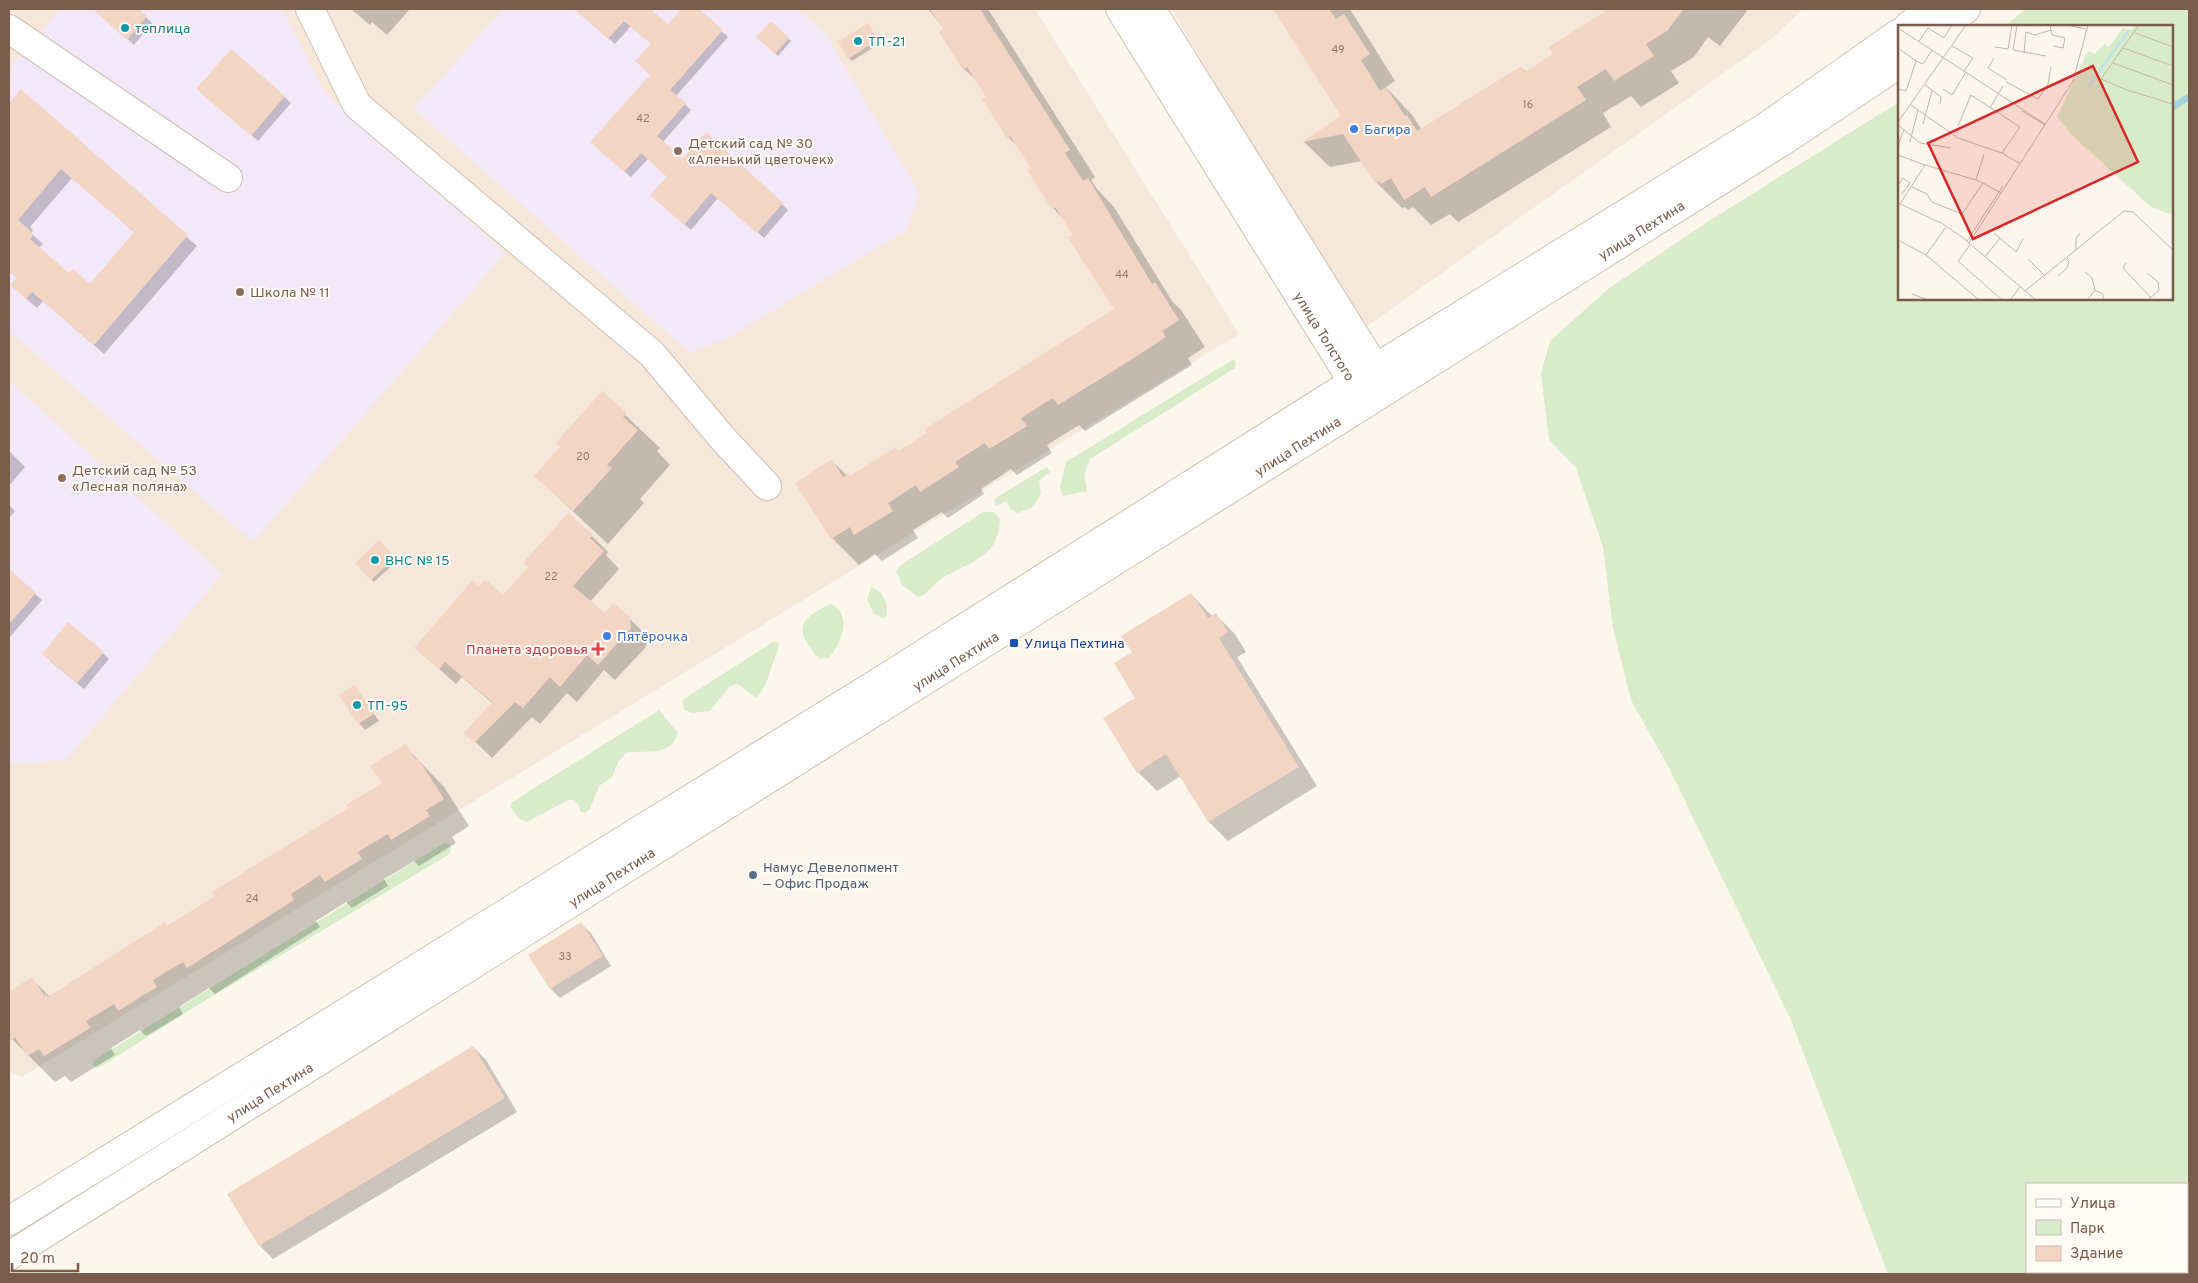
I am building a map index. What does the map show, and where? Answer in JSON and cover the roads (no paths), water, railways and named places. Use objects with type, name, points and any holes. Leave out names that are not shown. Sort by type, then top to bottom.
[{"type":"street","points":[[310,9],[357,105],[652,354],[767,486]]},
{"type":"street","name":"улица Толстого","points":[[1120,9],[1353,382],[1377,397]]},
{"type":"street","name":"улица Толстого","points":[[1151,9],[1376,369],[1377,397]]},
{"type":"street","points":[[1909,25],[1930,9]]},
{"type":"street","points":[[1948,25],[1966,9]]},
{"type":"street","points":[[9,29],[228,178]]},
{"type":"street","name":"улица Пехтина","points":[[9,1221],[945,640],[1353,382],[1767,126],[1898,34]]},
{"type":"street","name":"улица Пехтина","points":[[9,1256],[1780,143],[1898,65]]},
{"type":"waterway","points":[[2173,106],[2189,97]]},
{"type":"place","name":"теплица","points":[[125,28]]},
{"type":"place","name":"ТП-21","points":[[858,41]]},
{"type":"place","name":"Багира","points":[[1354,129]]},
{"type":"place","name":"Детский сад № 30 «Аленький цветочек»","points":[[678,151]]},
{"type":"place","name":"Школа № 11","points":[[240,292]]},
{"type":"place","name":"Детский сад № 53 «Лесная поляна»","points":[[62,478]]},
{"type":"place","name":"ВНС № 15","points":[[375,560]]},
{"type":"place","name":"Пятёрочка","points":[[607,636]]},
{"type":"place","name":"Улица Пехтина","points":[[1014,643]]},
{"type":"place","name":"Планета здоровья","points":[[598,649]]},
{"type":"place","name":"ТП-95","points":[[357,705]]},
{"type":"place","name":"Намус Девелопмент — Офис Продаж","points":[[753,875]]}]
